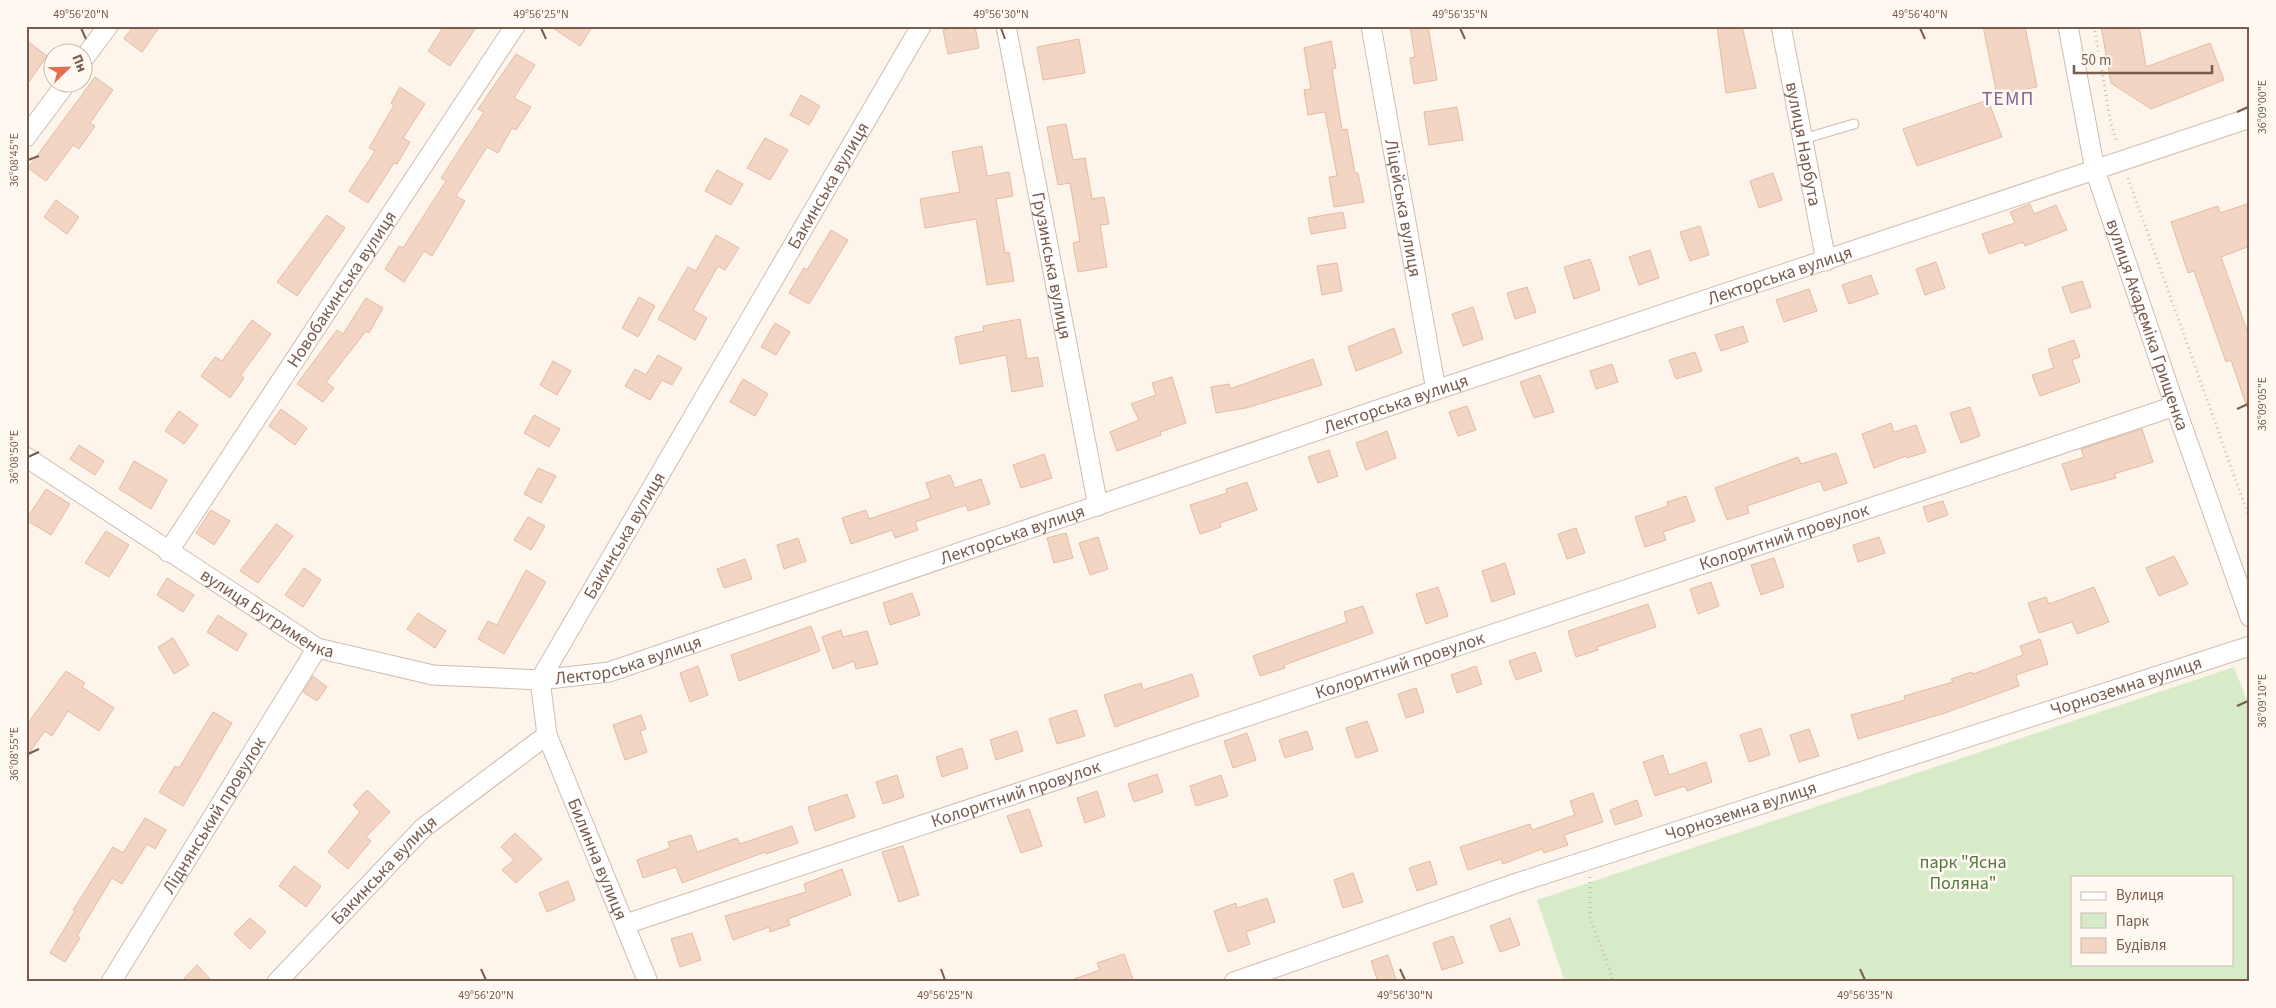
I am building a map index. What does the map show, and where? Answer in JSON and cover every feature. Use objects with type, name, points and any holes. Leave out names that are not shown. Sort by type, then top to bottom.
[{"type":"street","points":[[92,48],[108,26]]},
{"type":"street","name":"Новобакинська вулиця","points":[[168,552],[515,26]]},
{"type":"street","name":"Бакинська вулиця","points":[[540,680],[921,26]]},
{"type":"street","name":"Грузинська вулиця","points":[[1006,26],[1098,506]]},
{"type":"street","name":"Ліцейська вулиця","points":[[1371,26],[1436,390]]},
{"type":"street","name":"вулиця Нарбута","points":[[1781,26],[1826,261]]},
{"type":"street","name":"вулиця Академіка Грищенка","points":[[2068,26],[2095,170],[2175,406],[2250,616]]},
{"type":"street","points":[[26,137],[60,92]]},
{"type":"street","name":"Лекторська вулиця","points":[[540,680],[609,672],[1436,390],[2250,118]]},
{"type":"street","name":"Колоритний провулок","points":[[626,924],[2175,406]]},
{"type":"street","name":"вулиця Бугрименка","points":[[26,457],[168,552],[317,648],[433,675],[540,680]]},
{"type":"street","name":"Чорноземна вулиця","points":[[1234,982],[1589,860],[2250,646]]},
{"type":"street","name":"Ліднянський провулок","points":[[111,982],[317,648]]},
{"type":"street","points":[[540,680],[547,735]]},
{"type":"street","name":"Бакинська вулиця","points":[[277,982],[423,828],[547,735]]},
{"type":"street","name":"Билинна вулиця","points":[[547,735],[626,924],[648,982]]},
{"type":"lane","points":[[1802,138],[1854,124]]},
{"type":"path","points":[[2094,26],[2110,124],[2250,520]]},
{"type":"path","points":[[1589,860],[1590,917],[1614,982]]},
{"type":"green space","name":"парк \"Ясна Поляна\"","points":[[2234,667],[2250,709],[2250,982],[1565,982],[1537,900]]},
{"type":"building","points":[[133,26],[160,26],[142,52],[124,39]]},
{"type":"building","points":[[444,26],[477,26],[450,66],[428,51]]},
{"type":"building","points":[[550,26],[593,26],[580,46]]},
{"type":"building","points":[[975,26],[979,48],[948,54],[943,30]]},
{"type":"building","points":[[1410,26],[1428,26],[1437,80],[1414,84],[1410,58],[1415,57]]},
{"type":"building","points":[[1717,26],[1742,26],[1756,88],[1726,93]]},
{"type":"building","points":[[1983,26],[2025,26],[2037,87],[1997,95]]},
{"type":"building","points":[[2101,26],[2139,26],[2146,67],[2210,43],[2224,80],[2151,109],[2111,83]]},
{"type":"building","points":[[1079,39],[1085,73],[1043,80],[1037,47]]},
{"type":"building","points":[[26,40],[42,52],[42,63],[26,86]]},
{"type":"building","points":[[1331,41],[1336,68],[1332,69],[1342,130],[1347,129],[1355,173],[1358,173],[1364,202],[1334,207],[1329,177],[1337,176],[1325,112],[1308,115],[1304,90],[1311,89],[1304,48]]},
{"type":"building","points":[[516,54],[535,65],[514,98],[531,107],[516,130],[512,128],[498,153],[487,147],[456,196],[465,201],[432,256],[424,251],[404,282],[385,269],[399,246],[403,248],[446,181],[441,178],[484,112],[478,109]]},
{"type":"building","points":[[95,77],[113,90],[90,123],[95,126],[79,149],[73,145],[46,181],[28,168],[84,92],[92,92],[92,81]]},
{"type":"building","points":[[400,87],[425,104],[403,138],[410,142],[397,164],[394,163],[368,203],[349,191],[375,151],[369,148],[394,105],[391,103]]},
{"type":"building","points":[[801,95],[820,106],[809,125],[790,115]]},
{"type":"building","points":[[1988,100],[2002,137],[1917,166],[1903,129]]},
{"type":"building","points":[[1457,107],[1463,140],[1429,145],[1424,112]]},
{"type":"building","points":[[1066,124],[1073,160],[1085,158],[1092,199],[1104,197],[1109,224],[1100,225],[1107,267],[1078,272],[1073,243],[1080,241],[1070,183],[1058,185],[1047,127]]},
{"type":"building","points":[[765,138],[788,150],[770,180],[747,168]]},
{"type":"building","points":[[982,146],[987,176],[1009,172],[1013,196],[996,199],[1005,253],[1009,252],[1014,281],[987,285],[976,219],[925,228],[920,199],[960,192],[952,152]]},
{"type":"building","points":[[717,170],[743,184],[731,205],[705,191]]},
{"type":"building","points":[[1773,173],[1782,200],[1759,208],[1750,181]]},
{"type":"building","points":[[56,200],[79,217],[67,234],[44,217]]},
{"type":"building","points":[[2250,203],[2250,246],[2221,257],[2250,339],[2250,407],[2247,407],[2231,360],[2226,362],[2194,271],[2188,273],[2171,222],[2218,206],[2220,213]]},
{"type":"building","points":[[2030,204],[2034,214],[2056,205],[2067,230],[2025,246],[2023,242],[1989,254],[1982,234],[2015,223],[2010,212]]},
{"type":"building","points":[[1343,212],[1346,228],[1311,234],[1308,218]]},
{"type":"building","points":[[327,215],[345,228],[297,296],[277,282]]},
{"type":"building","points":[[1700,226],[1709,255],[1690,261],[1680,232]]},
{"type":"building","points":[[831,230],[848,240],[809,304],[789,293],[804,268],[807,270]]},
{"type":"building","points":[[716,235],[739,248],[725,270],[718,266],[693,310],[707,318],[695,340],[658,319],[688,267],[696,271]]},
{"type":"building","points":[[1650,250],[1659,278],[1639,285],[1629,257]]},
{"type":"building","points":[[1590,259],[1600,290],[1574,299],[1564,267]]},
{"type":"building","points":[[1936,262],[1945,288],[1925,295],[1916,269]]},
{"type":"building","points":[[1337,263],[1342,291],[1322,295],[1317,266]]},
{"type":"building","points":[[1871,275],[1878,294],[1849,304],[1842,285]]},
{"type":"building","points":[[2082,281],[2091,307],[2071,313],[2062,287]]},
{"type":"building","points":[[1527,287],[1536,312],[1515,319],[1507,293]]},
{"type":"building","points":[[1809,289],[1817,311],[1784,322],[1776,300]]},
{"type":"building","points":[[639,297],[655,306],[638,337],[622,328]]},
{"type":"building","points":[[366,298],[383,308],[369,333],[366,331],[326,382],[334,388],[323,402],[297,384],[337,330],[343,334]]},
{"type":"building","points":[[1473,307],[1483,339],[1463,346],[1452,314]]},
{"type":"building","points":[[1020,319],[1027,359],[1038,357],[1043,386],[1012,392],[1006,355],[960,364],[955,337],[984,331],[983,326]]},
{"type":"building","points":[[252,320],[271,334],[241,375],[244,378],[230,398],[201,376],[215,357],[222,361]]},
{"type":"building","points":[[775,323],[790,332],[776,355],[761,347]]},
{"type":"building","points":[[1743,326],[1748,342],[1721,351],[1715,335]]},
{"type":"building","points":[[1394,328],[1402,353],[1356,371],[1348,347]]},
{"type":"building","points":[[2074,340],[2080,357],[2072,360],[2080,382],[2040,396],[2032,375],[2054,368],[2048,349]]},
{"type":"building","points":[[1695,352],[1702,371],[1676,379],[1669,360]]},
{"type":"building","points":[[658,355],[682,368],[672,385],[662,380],[650,400],[625,386],[635,369],[646,375]]},
{"type":"building","points":[[1313,359],[1322,385],[1246,408],[1216,413],[1211,387],[1229,384],[1230,389]]},
{"type":"building","points":[[553,361],[571,371],[557,395],[540,385]]},
{"type":"building","points":[[1612,364],[1618,382],[1596,389],[1590,371]]},
{"type":"building","points":[[1540,375],[1554,412],[1534,418],[1520,382]]},
{"type":"building","points":[[1172,377],[1186,423],[1160,432],[1161,435],[1117,451],[1110,432],[1139,420],[1131,404],[1156,395],[1152,383]]},
{"type":"building","points":[[743,379],[768,394],[755,416],[730,402]]},
{"type":"building","points":[[1467,406],[1476,430],[1458,436],[1449,412]]},
{"type":"building","points":[[1970,407],[1980,436],[1961,443],[1950,413]]},
{"type":"building","points":[[281,409],[307,428],[295,445],[269,426]]},
{"type":"building","points":[[179,411],[198,425],[184,444],[165,431]]},
{"type":"building","points":[[534,415],[560,429],[549,447],[524,433]]},
{"type":"building","points":[[1891,423],[1894,432],[1916,425],[1926,452],[1907,458],[1906,456],[1874,468],[1862,434]]},
{"type":"building","points":[[2142,429],[2153,462],[2114,474],[2116,478],[2071,490],[2062,464],[2084,457],[2081,449]]},
{"type":"building","points":[[1387,431],[1396,458],[1366,470],[1356,443]]},
{"type":"building","points":[[79,445],[104,461],[95,475],[70,459]]},
{"type":"building","points":[[1329,450],[1338,476],[1318,483],[1308,457]]},
{"type":"building","points":[[1836,453],[1847,483],[1824,491],[1820,481],[1747,506],[1749,513],[1727,520],[1715,488],[1798,457],[1801,464]]},
{"type":"building","points":[[1044,454],[1052,478],[1021,488],[1013,465]]},
{"type":"building","points":[[134,461],[167,480],[151,509],[119,489]]},
{"type":"building","points":[[538,468],[556,476],[541,503],[524,494]]},
{"type":"building","points":[[950,475],[955,488],[981,479],[990,504],[968,511],[966,505],[915,522],[918,530],[895,538],[892,530],[851,544],[842,518],[866,510],[869,519],[931,498],[926,483]]},
{"type":"building","points":[[1247,482],[1257,510],[1220,523],[1221,527],[1200,534],[1190,505],[1227,493],[1226,489]]},
{"type":"building","points":[[46,489],[70,504],[51,535],[26,520]]},
{"type":"building","points":[[1686,496],[1695,521],[1663,532],[1666,540],[1645,547],[1635,517],[1668,506],[1667,502]]},
{"type":"building","points":[[1943,501],[1948,515],[1928,522],[1923,507]]},
{"type":"building","points":[[211,510],[230,521],[214,545],[196,533]]},
{"type":"building","points":[[528,517],[545,526],[531,550],[514,540]]},
{"type":"building","points":[[276,524],[293,536],[258,583],[240,571]]},
{"type":"building","points":[[1576,528],[1585,553],[1567,559],[1558,534]]},
{"type":"building","points":[[106,531],[129,545],[109,577],[85,563]]},
{"type":"building","points":[[1066,533],[1073,558],[1054,563],[1047,538]]},
{"type":"building","points":[[1098,537],[1108,569],[1090,575],[1079,543]]},
{"type":"building","points":[[1879,537],[1885,553],[1858,562],[1853,545]]},
{"type":"building","points":[[798,538],[806,561],[784,569],[777,545]]},
{"type":"building","points":[[2174,556],[2188,584],[2159,596],[2146,568]]},
{"type":"building","points":[[1774,558],[1784,587],[1761,595],[1751,565]]},
{"type":"building","points":[[745,559],[752,579],[724,588],[717,569]]},
{"type":"building","points":[[1505,563],[1515,594],[1492,602],[1482,571]]},
{"type":"building","points":[[304,568],[321,580],[303,607],[285,595]]},
{"type":"building","points":[[526,570],[546,582],[504,654],[478,639],[488,621],[497,625]]},
{"type":"building","points":[[167,578],[194,595],[183,612],[157,595]]},
{"type":"building","points":[[1711,582],[1719,606],[1698,614],[1690,589]]},
{"type":"building","points":[[1438,587],[1448,616],[1426,624],[1416,594]]},
{"type":"building","points":[[2094,587],[2109,622],[2077,634],[2072,622],[2039,633],[2028,603],[2046,597],[2049,604]]},
{"type":"building","points":[[912,593],[920,615],[890,625],[883,603]]},
{"type":"building","points":[[1648,604],[1656,627],[1597,647],[1598,650],[1576,657],[1568,631]]},
{"type":"building","points":[[1363,606],[1373,633],[1284,665],[1285,668],[1260,676],[1253,656],[1347,622],[1344,612]]},
{"type":"building","points":[[418,613],[446,631],[435,648],[407,629]]},
{"type":"building","points":[[218,615],[247,634],[237,651],[207,632]]},
{"type":"building","points":[[811,626],[820,651],[739,681],[731,655]]},
{"type":"building","points":[[841,630],[843,637],[867,631],[878,664],[856,669],[854,661],[833,669],[822,637]]},
{"type":"building","points":[[173,638],[189,665],[174,674],[158,647]]},
{"type":"building","points":[[2040,639],[2048,664],[2016,675],[2019,686],[1945,713],[1858,739],[1851,715],[1905,700],[1904,696],[1953,682],[1951,679],[1972,672],[1973,674],[2023,655],[2020,646]]},
{"type":"building","points":[[1535,652],[1542,671],[1516,680],[1509,661]]},
{"type":"building","points":[[698,666],[708,695],[690,702],[680,673]]},
{"type":"building","points":[[1476,666],[1482,684],[1457,693],[1451,675]]},
{"type":"building","points":[[66,671],[85,683],[82,687],[114,708],[99,731],[68,711],[52,736],[45,731],[26,757],[26,726]]},
{"type":"building","points":[[1192,674],[1199,696],[1115,727],[1104,695],[1141,683],[1143,690]]},
{"type":"building","points":[[313,676],[327,687],[317,701],[303,692]]},
{"type":"building","points":[[1416,688],[1424,712],[1406,718],[1398,694]]},
{"type":"building","points":[[1076,710],[1085,736],[1057,744],[1049,719]]},
{"type":"building","points":[[213,712],[232,723],[183,806],[159,792],[175,766],[179,768]]},
{"type":"building","points":[[641,715],[646,729],[640,731],[647,752],[625,760],[613,725]]},
{"type":"building","points":[[1367,721],[1378,751],[1356,758],[1346,728]]},
{"type":"building","points":[[1761,728],[1770,755],[1749,762],[1740,735]]},
{"type":"building","points":[[1809,729],[1819,756],[1799,762],[1790,735]]},
{"type":"building","points":[[1017,731],[1023,751],[996,760],[990,740]]},
{"type":"building","points":[[1307,731],[1313,749],[1285,758],[1279,740]]},
{"type":"building","points":[[1247,733],[1256,760],[1233,768],[1224,741]]},
{"type":"building","points":[[962,748],[968,768],[942,777],[936,757]]},
{"type":"building","points":[[1663,755],[1669,775],[1706,762],[1712,782],[1687,791],[1685,786],[1655,796],[1643,762]]},
{"type":"building","points":[[1157,774],[1163,792],[1134,802],[1128,784]]},
{"type":"building","points":[[897,775],[904,797],[883,804],[876,782]]},
{"type":"building","points":[[1221,775],[1228,796],[1196,806],[1190,786]]},
{"type":"building","points":[[367,790],[390,812],[366,837],[371,841],[348,869],[328,852],[360,812],[353,805]]},
{"type":"building","points":[[1097,791],[1105,816],[1085,823],[1077,798]]},
{"type":"building","points":[[1593,793],[1603,822],[1564,835],[1568,845],[1544,853],[1542,849],[1503,864],[1501,859],[1468,870],[1460,847],[1530,824],[1532,830],[1575,815],[1570,801]]},
{"type":"building","points":[[847,794],[855,817],[815,831],[808,807]]},
{"type":"building","points":[[1637,800],[1642,816],[1615,825],[1610,810]]},
{"type":"building","points":[[1029,809],[1042,846],[1021,853],[1007,816]]},
{"type":"building","points":[[145,818],[166,830],[155,849],[147,844],[122,884],[112,878],[77,936],[80,938],[65,962],[50,953],[75,911],[73,910],[113,847],[123,853]]},
{"type":"building","points":[[792,826],[798,843],[766,854],[765,852],[682,883],[676,867],[643,878],[637,860],[670,848],[668,842],[691,835],[697,852],[737,838],[740,844]]},
{"type":"building","points":[[515,833],[542,859],[516,883],[502,870],[514,860],[501,847]]},
{"type":"building","points":[[903,846],[919,895],[899,902],[882,852]]},
{"type":"building","points":[[1430,861],[1437,884],[1417,891],[1409,868]]},
{"type":"building","points":[[294,866],[321,886],[306,907],[279,886]]},
{"type":"building","points":[[842,869],[851,895],[788,919],[790,925],[770,932],[769,927],[733,940],[725,916],[806,892],[804,884]]},
{"type":"building","points":[[1353,873],[1363,902],[1343,908],[1334,880]]},
{"type":"building","points":[[568,881],[575,900],[547,912],[539,893]]},
{"type":"building","points":[[1267,898],[1275,922],[1246,932],[1250,944],[1228,952],[1214,911],[1236,903],[1237,908]]},
{"type":"building","points":[[250,918],[266,932],[250,949],[234,934]]},
{"type":"building","points":[[1510,918],[1520,945],[1500,952],[1490,926]]},
{"type":"building","points":[[692,933],[701,960],[680,967],[671,939]]},
{"type":"building","points":[[1453,936],[1463,963],[1442,970],[1433,943]]},
{"type":"building","points":[[1124,954],[1134,982],[1074,982],[1074,979],[1100,970],[1097,963]]},
{"type":"building","points":[[1388,955],[1397,982],[1378,982],[1371,961]]},
{"type":"building","points":[[197,965],[213,982],[181,982]]},
{"type":"district","name":"ТЕМП","points":[[2008,99]]}]
